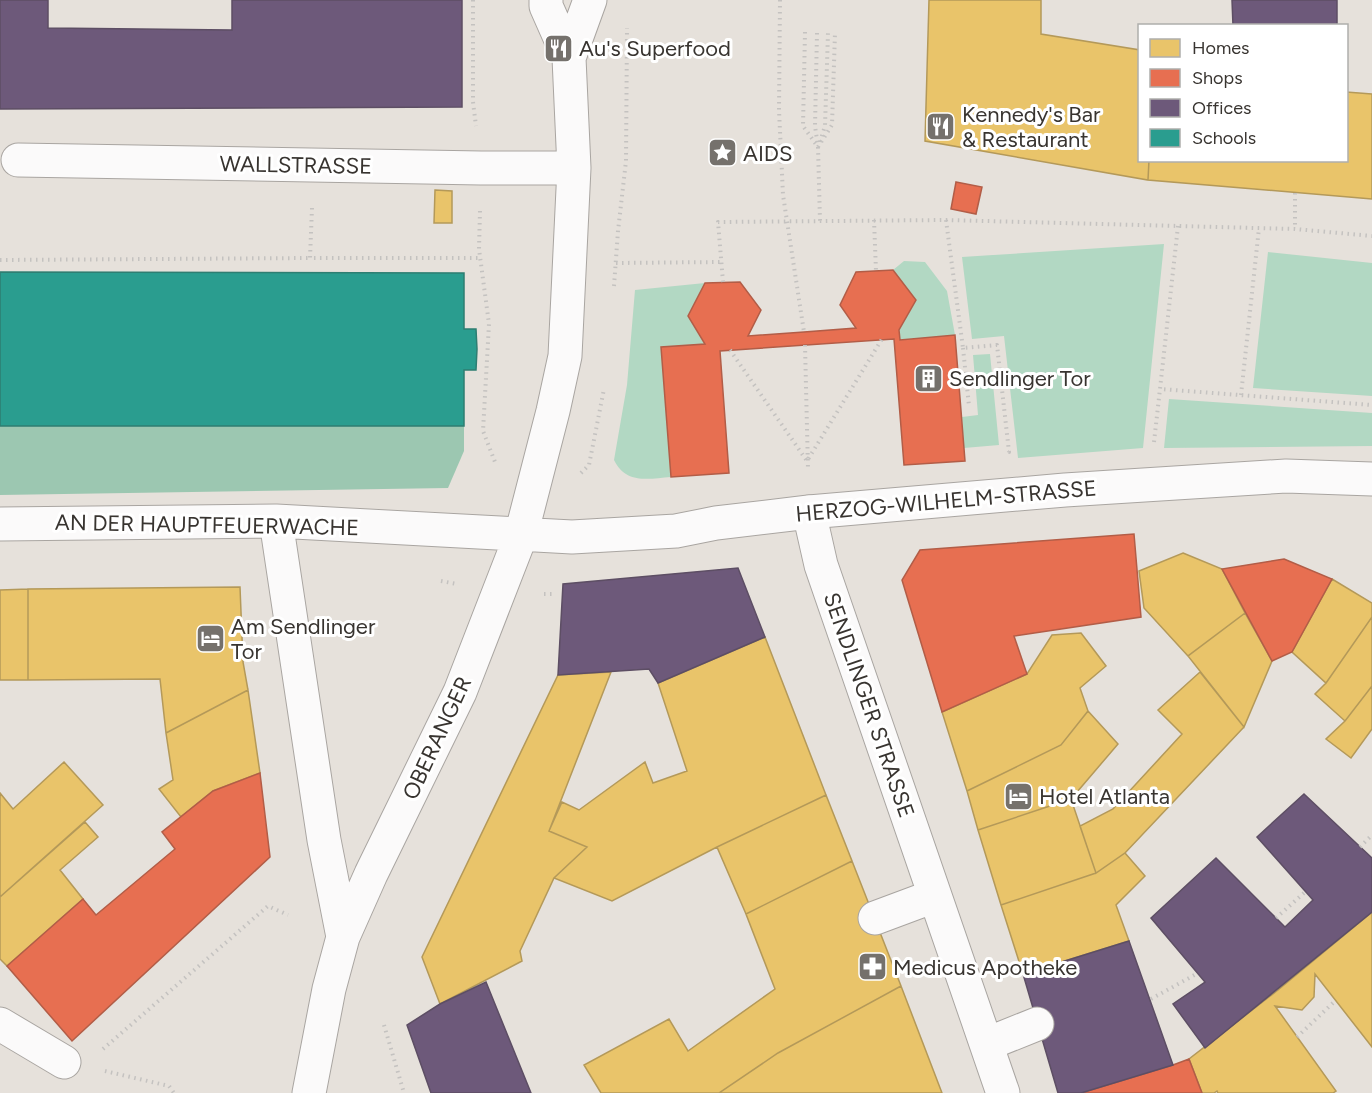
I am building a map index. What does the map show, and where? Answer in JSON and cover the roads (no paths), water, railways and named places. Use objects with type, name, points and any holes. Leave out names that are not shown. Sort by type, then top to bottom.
[{"type":"street","points":[[546,0],[546,6],[569,58]]},
{"type":"street","points":[[569,58],[590,0]]},
{"type":"street","name":"OBERANGER","points":[[309,1093],[329,989],[343,937],[371,874],[460,692],[521,535],[542,462],[565,356],[574,168],[569,58]]},
{"type":"street","name":"WALLSTRASSE","points":[[18,160],[574,168]]},
{"type":"street","name":"HERZOG-WILHELM-STRASSE","points":[[521,535],[572,537],[676,531],[716,523],[809,512],[1286,476],[1372,479]]},
{"type":"street","name":"SENDLINGER STRASSE","points":[[809,512],[821,565],[1003,1093]]},
{"type":"street","name":"OBERANGER","points":[[276,521],[324,840],[343,937]]},
{"type":"street","name":"AN DER HAUPTFEUERWACHE","points":[[0,524],[276,521],[521,535]]},
{"type":"street","points":[[874,918],[934,896]]},
{"type":"street","points":[[0,1024],[64,1062]]},
{"type":"street","points":[[987,1044],[1037,1024]]},
{"type":"place","name":"Au's Superfood","points":[[558,48]]},
{"type":"place","name":"Kennedy's Bar & Restaurant","points":[[941,127]]},
{"type":"place","name":"AIDS","points":[[722,153]]},
{"type":"place","name":"Sendlinger Tor","points":[[928,378]]},
{"type":"place","name":"Am Sendlinger Tor","points":[[210,639]]},
{"type":"place","name":"Hotel Atlanta","points":[[1018,796]]},
{"type":"place","name":"Medicus Apotheke","points":[[872,967]]}]
